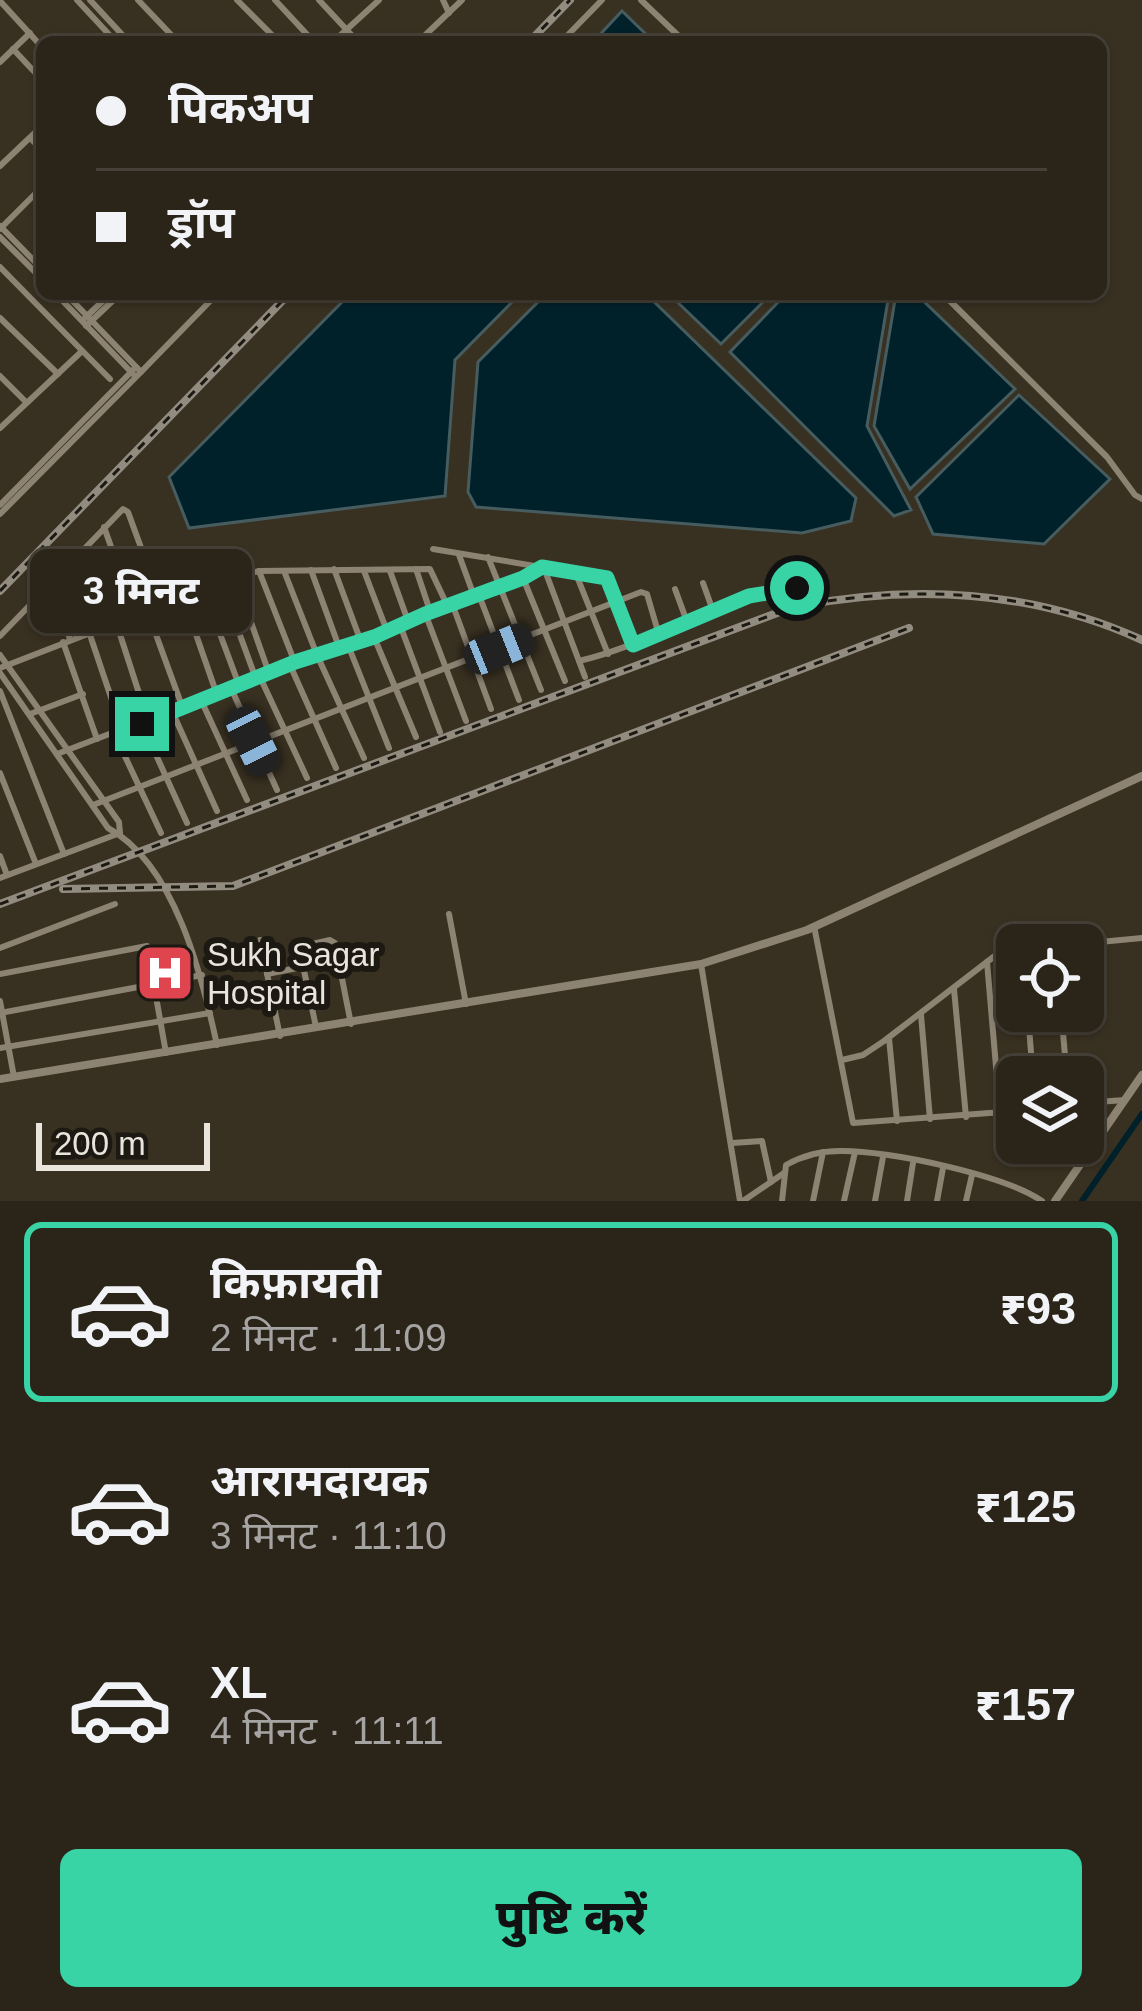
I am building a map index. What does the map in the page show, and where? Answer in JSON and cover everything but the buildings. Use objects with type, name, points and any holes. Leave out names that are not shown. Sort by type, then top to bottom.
[{"type":"main road","points":[[0,1079],[701,964],[814,926],[1142,776]]},
{"type":"main road","points":[[1055,1201],[1142,1076]]},
{"type":"street","points":[[77,0],[110,36]]},
{"type":"street","points":[[90,0],[123,36]]},
{"type":"street","points":[[138,0],[172,36]]},
{"type":"street","points":[[237,0],[274,36]]},
{"type":"street","points":[[245,8],[255,0]]},
{"type":"street","points":[[275,0],[308,36]]},
{"type":"street","points":[[319,0],[352,36]]},
{"type":"street","points":[[443,0],[448,13]]},
{"type":"street","points":[[424,36],[462,0]]},
{"type":"street","points":[[567,36],[602,0]]},
{"type":"street","points":[[641,0],[679,36]]},
{"type":"street","points":[[0,2],[36,40]]},
{"type":"street","points":[[340,36],[372,2]]},
{"type":"street","points":[[0,62],[30,33]]},
{"type":"street","points":[[13,49],[36,74]]},
{"type":"street","points":[[0,166],[36,132]]},
{"type":"street","points":[[30,137],[36,144]]},
{"type":"street","points":[[0,230],[36,194]]},
{"type":"street","points":[[0,230],[36,263]]},
{"type":"street","points":[[0,230],[36,272]]},
{"type":"street","points":[[0,267],[110,379]]},
{"type":"street","points":[[63,300],[136,372]]},
{"type":"street","points":[[71,300],[87,321]]},
{"type":"street","points":[[87,321],[105,300]]},
{"type":"street","points":[[87,321],[113,300]]},
{"type":"street","points":[[2,499],[211,300]]},
{"type":"street","points":[[949,300],[1107,457],[1142,499]]},
{"type":"street","points":[[0,318],[58,374]]},
{"type":"street","points":[[0,428],[81,352]]},
{"type":"street","points":[[0,514],[136,372]]},
{"type":"street","points":[[0,376],[26,402]]},
{"type":"street","points":[[0,636],[120,510],[128,512],[162,604]]},
{"type":"street","points":[[104,527],[135,615]]},
{"type":"street","points":[[434,549],[607,578],[633,645]]},
{"type":"street","points":[[458,553],[519,700]]},
{"type":"street","points":[[75,556],[102,627]]},
{"type":"street","points":[[488,557],[541,690]]},
{"type":"street","points":[[57,754],[374,637],[543,568]]},
{"type":"street","points":[[543,568],[585,677]]},
{"type":"street","points":[[334,569],[360,640]]},
{"type":"street","points":[[416,569],[466,721]]},
{"type":"street","points":[[3,668],[259,571],[416,569],[434,571],[491,710]]},
{"type":"street","points":[[311,570],[389,748]]},
{"type":"street","points":[[259,571],[335,768]]},
{"type":"street","points":[[284,571],[364,758]]},
{"type":"street","points":[[364,571],[387,631]]},
{"type":"street","points":[[390,571],[440,732]]},
{"type":"street","points":[[59,574],[95,609]]},
{"type":"street","points":[[576,574],[608,654]]},
{"type":"street","points":[[235,577],[269,673]]},
{"type":"street","points":[[523,578],[565,681]]},
{"type":"street","points":[[703,583],[713,610]]},
{"type":"street","points":[[579,661],[633,645],[754,594],[797,588]]},
{"type":"street","points":[[675,589],[686,620]]},
{"type":"street","points":[[92,805],[342,705],[646,593],[659,635]]},
{"type":"street","points":[[183,596],[216,692]]},
{"type":"street","points":[[58,607],[97,739]]},
{"type":"street","points":[[147,610],[182,706]]},
{"type":"street","points":[[116,622],[164,777],[187,823]]},
{"type":"street","points":[[237,627],[307,778]]},
{"type":"street","points":[[89,632],[138,789],[161,833]]},
{"type":"street","points":[[220,634],[253,741],[277,790]]},
{"type":"street","points":[[374,637],[416,737]]},
{"type":"street","points":[[0,655],[30,714],[110,831],[120,833]]},
{"type":"street","points":[[3,668],[41,710],[119,822],[120,833],[166,892],[202,975],[217,1045]]},
{"type":"street","points":[[0,692],[64,854]]},
{"type":"street","points":[[30,714],[83,694]]},
{"type":"street","points":[[201,700],[247,800]]},
{"type":"street","points":[[172,712],[217,812]]},
{"type":"street","points":[[0,773],[35,864]]},
{"type":"street","points":[[0,856],[4,877],[120,833]]},
{"type":"street","points":[[0,948],[115,904]]},
{"type":"street","points":[[449,914],[466,1004]]},
{"type":"street","points":[[814,926],[853,1123],[996,1113]]},
{"type":"street","points":[[1104,942],[1142,938]]},
{"type":"street","points":[[260,940],[280,1036]]},
{"type":"street","points":[[316,1030],[301,945],[334,941],[351,1024]]},
{"type":"street","points":[[0,974],[147,946],[166,1053]]},
{"type":"street","points":[[842,1060],[889,1038],[996,955]]},
{"type":"street","points":[[987,962],[996,1066]]},
{"type":"street","points":[[701,964],[741,1201],[784,1173],[792,1161],[824,1152],[883,1156],[972,1174],[1008,1183],[1042,1201]]},
{"type":"street","points":[[267,974],[302,967]]},
{"type":"street","points":[[1,1013],[202,975]]},
{"type":"street","points":[[954,987],[966,1117]]},
{"type":"street","points":[[0,1000],[14,1077]]},
{"type":"street","points":[[5,1047],[210,1013]]},
{"type":"street","points":[[921,1014],[930,1119]]},
{"type":"street","points":[[992,1019],[996,1019]]},
{"type":"street","points":[[889,1038],[897,1121]]},
{"type":"street","points":[[1104,1101],[1125,1100]]},
{"type":"street","points":[[730,1144],[762,1141],[771,1182]]},
{"type":"street","points":[[813,1201],[824,1152]]},
{"type":"street","points":[[844,1201],[855,1152]]},
{"type":"street","points":[[875,1201],[883,1156]]},
{"type":"street","points":[[907,1201],[914,1162]]},
{"type":"street","points":[[937,1201],[943,1168]]},
{"type":"street","points":[[782,1201],[784,1173]]},
{"type":"street","points":[[967,1201],[972,1174]]},
{"type":"water","points":[[622,11],[648,36],[599,36]]},
{"type":"water","points":[[344,300],[514,300],[455,360],[445,496],[189,528],[169,477]]},
{"type":"water","points":[[540,300],[652,300],[856,498],[851,521],[802,533],[476,507],[468,492],[478,362]]},
{"type":"water","points":[[675,300],[765,300],[721,344]]},
{"type":"water","points":[[780,300],[888,300],[867,426],[911,510],[894,516],[730,352]]},
{"type":"water","points":[[895,300],[922,300],[1015,389],[910,489],[874,426]]},
{"type":"water","points":[[1019,395],[1110,479],[1044,544],[933,534],[916,497]]},
{"type":"waterway","points":[[1082,1201],[1142,1114]]},
{"type":"railway","points":[[535,36],[570,0]]},
{"type":"railway","points":[[0,591],[283,300]]},
{"type":"railway","points":[[0,904],[793,607],[882,595],[970,596],[1057,610],[1142,640]]},
{"type":"railway","points":[[63,889],[233,886],[909,628]]},
{"type":"place","name":"Sukh Sagar Hospital","points":[[165,973]]},
{"type":"route","points":[[142,724],[295,662],[453,606],[542,567],[607,578],[633,645],[749,596],[797,588]]}]
